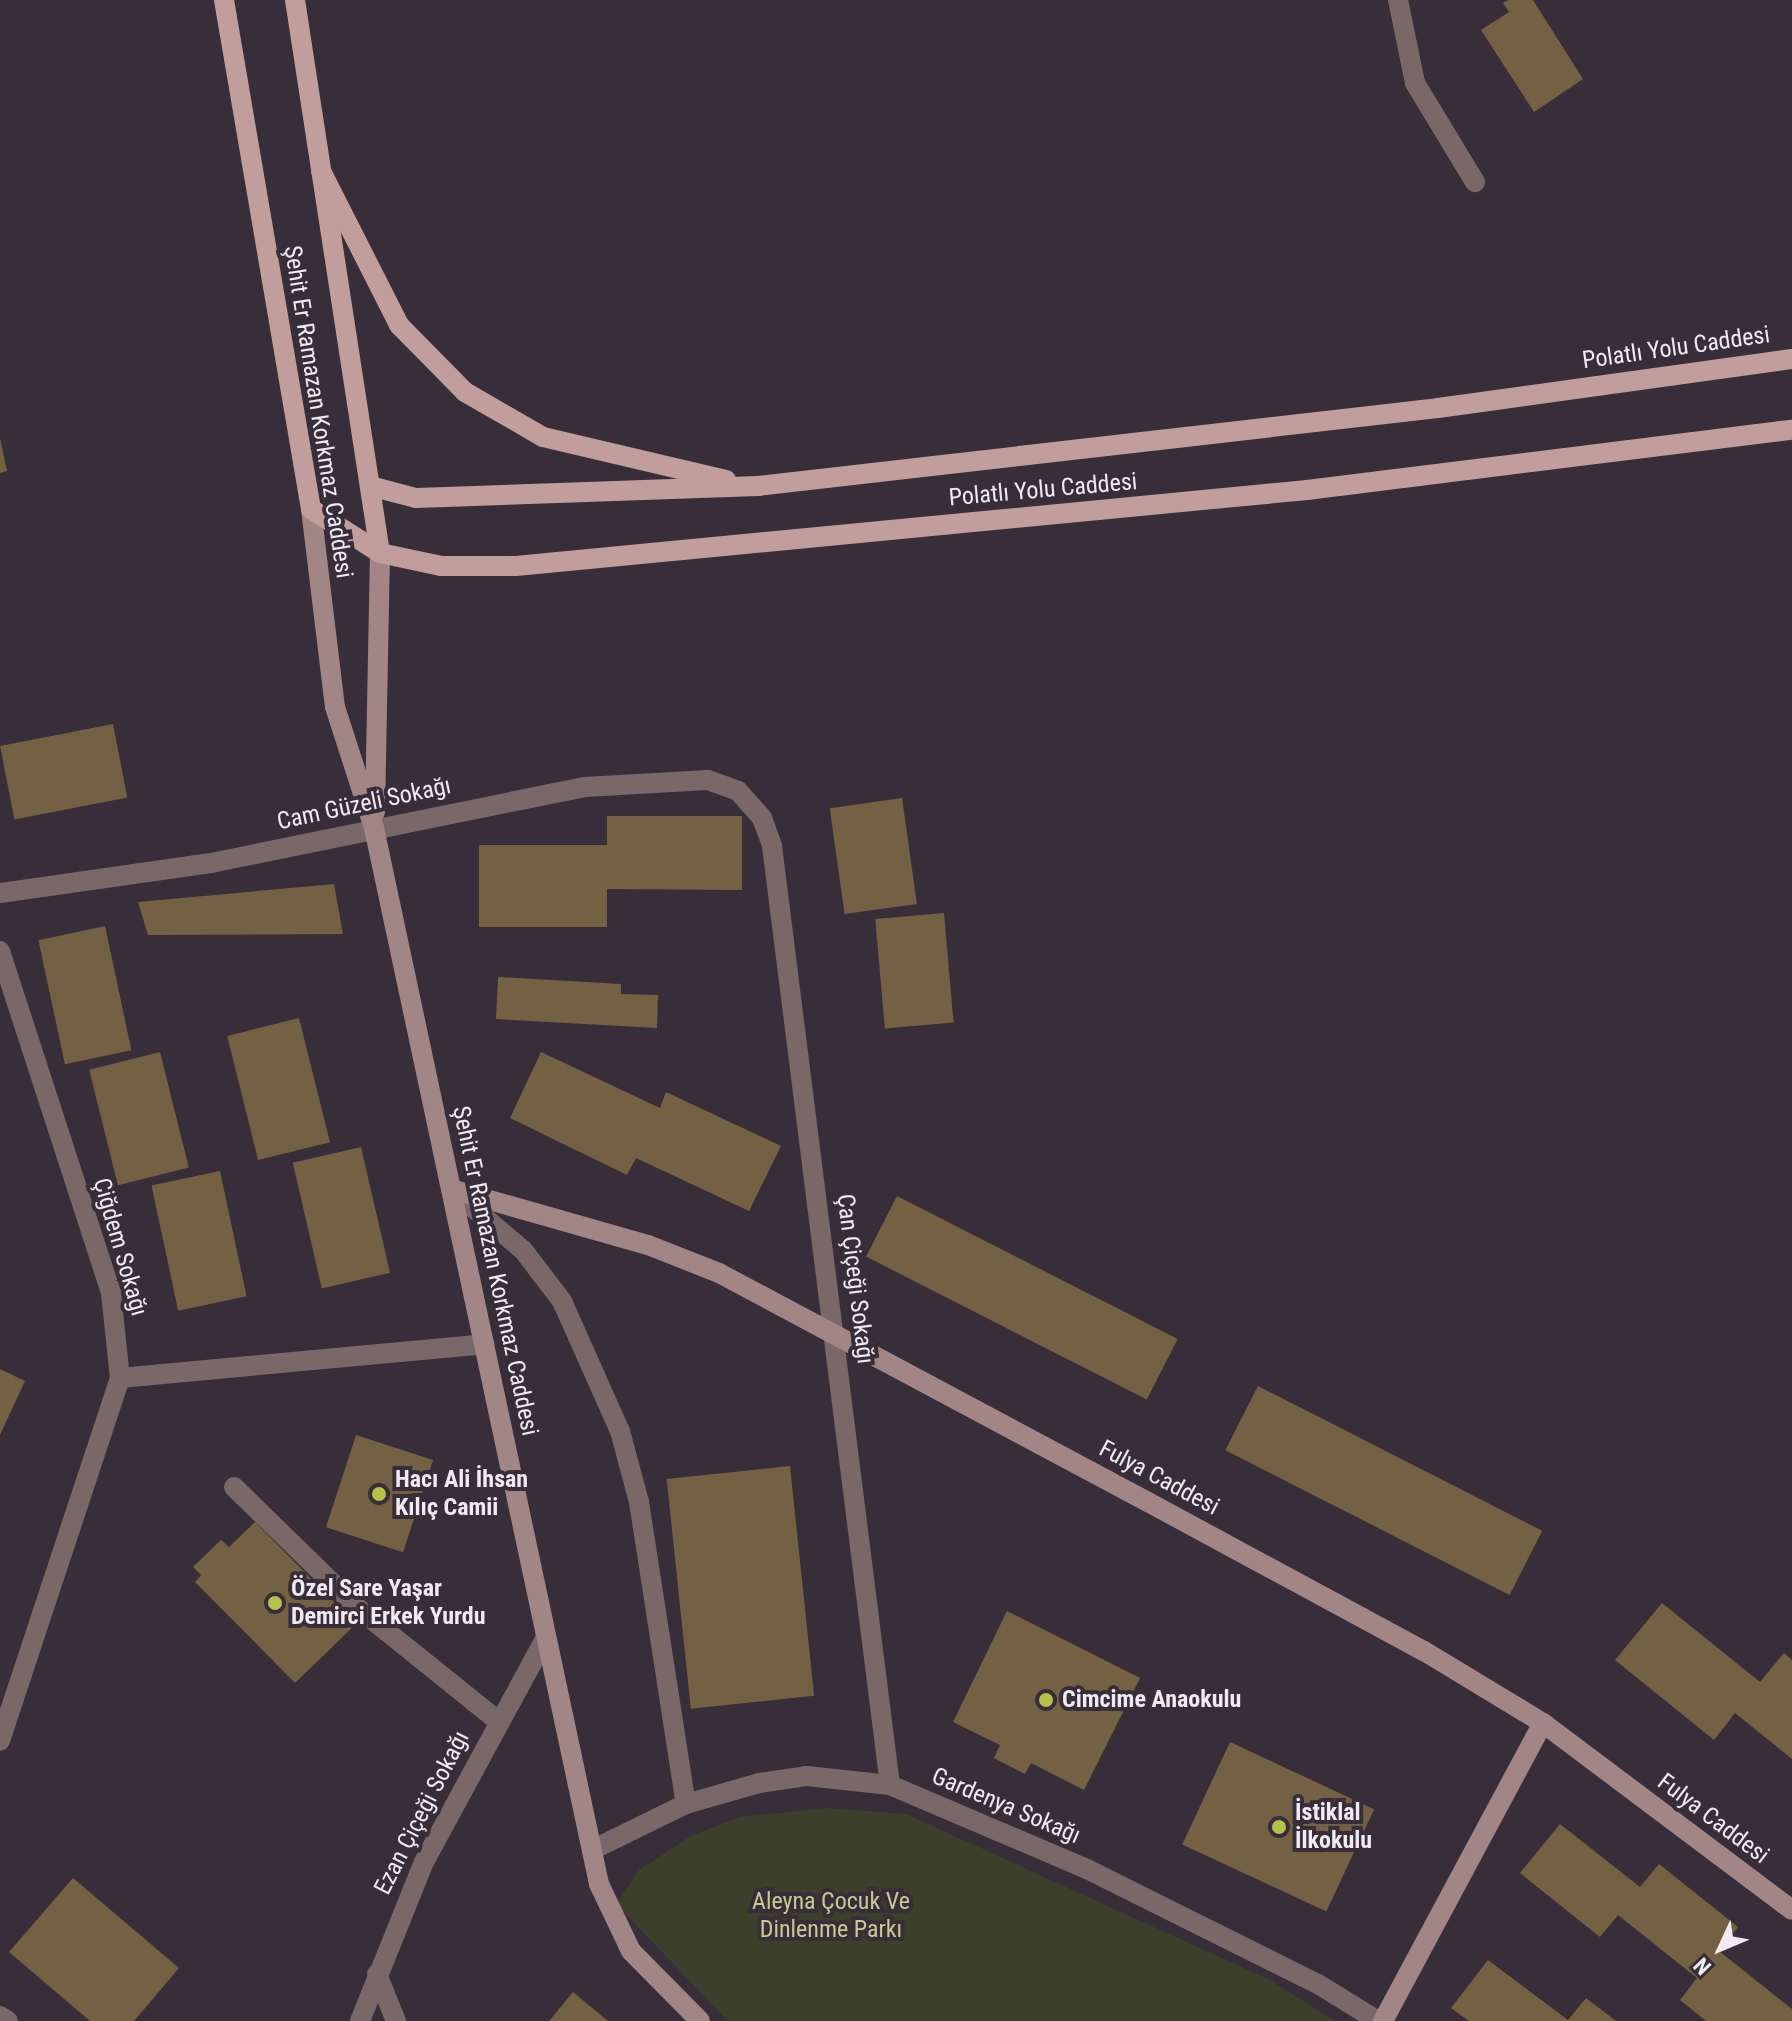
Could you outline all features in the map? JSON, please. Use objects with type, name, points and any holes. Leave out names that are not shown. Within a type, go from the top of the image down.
[{"type":"main road","name":"Şehit Er Ramazan Korkmaz Caddesi","points":[[224,0],[311,509]]},
{"type":"main road","name":"Şehit Er Ramazan Korkmaz Caddesi","points":[[295,0],[380,553]]},
{"type":"main road","name":"Polatlı Yolu Caddesi","points":[[321,171],[399,325],[465,392],[543,437],[758,486]]},
{"type":"main road","name":"Polatlı Yolu Caddesi","points":[[370,486],[416,498],[758,486],[1438,408],[1792,359]]},
{"type":"main road","name":"Polatlı Yolu Caddesi","points":[[311,509],[380,553],[441,566],[516,566],[1380,482],[1792,430]]},
{"type":"street","points":[[1398,0],[1415,83],[1475,182]]},
{"type":"street","name":"Şehit Er Ramazan Korkmaz Caddesi","points":[[311,509],[335,707],[374,828],[592,1850],[613,1922],[631,1951],[700,2021]]},
{"type":"street","name":"Şehit Er Ramazan Korkmaz Caddesi","points":[[374,828],[380,553]]},
{"type":"street","name":"Cam Güzeli Sokağı","points":[[0,893],[211,863],[585,787],[708,780],[738,791]]},
{"type":"street","name":"Çan Çiçeği Sokağı","points":[[738,791],[762,818],[772,846],[836,1334],[890,1785]]},
{"type":"street","name":"Çiğdem Sokağı","points":[[0,951],[111,1293],[120,1378],[0,1741]]},
{"type":"street","points":[[451,1189],[523,1250],[562,1301],[620,1431],[639,1502],[686,1804]]},
{"type":"street","name":"Fulya Caddesi","points":[[451,1189],[648,1245],[836,1334],[1410,1643],[1543,1723],[1792,1910]]},
{"type":"street","points":[[120,1378],[484,1344]]},
{"type":"street","points":[[234,1487],[360,1610],[498,1721]]},
{"type":"street","name":"Ezan Çiçeği Sokağı","points":[[360,2021],[424,1862],[546,1637]]},
{"type":"street","points":[[1380,2021],[1543,1723]]},
{"type":"street","name":"Gardenya Sokağı","points":[[592,1850],[686,1804],[807,1776],[890,1785],[1087,1869],[1318,1984],[1380,2021]]},
{"type":"street","points":[[377,1974],[396,2021]]},
{"type":"street","points":[[0,2016],[8,2021]]},
{"type":"green space","name":"Aleyna Çocuk Ve Dinlenme Parkı","points":[[826,1808],[906,1814],[1270,1980],[1335,2021],[728,2021],[616,1904],[639,1870],[690,1836],[740,1817]]},
{"type":"building","points":[[1508,0],[1533,0],[1583,79],[1534,112],[1481,30],[1509,12],[1503,3]]},
{"type":"building","points":[[0,438],[7,471],[0,473]]},
{"type":"building","points":[[113,724],[127,798],[14,820],[0,746]]},
{"type":"building","points":[[902,798],[917,904],[845,914],[830,808]]},
{"type":"building","points":[[607,816],[742,816],[742,890],[607,889],[607,927],[479,927],[479,845],[607,845]]},
{"type":"building","points":[[334,884],[343,934],[148,935],[138,902]]},
{"type":"building","points":[[944,913],[954,1023],[885,1029],[875,919]]},
{"type":"building","points":[[105,926],[131,1050],[65,1064],[38,940]]},
{"type":"building","points":[[498,977],[621,984],[621,994],[658,995],[657,1028],[496,1019]]},
{"type":"building","points":[[299,1018],[330,1142],[258,1160],[227,1036]]},
{"type":"building","points":[[160,1052],[189,1167],[118,1185],[89,1070]]},
{"type":"building","points":[[541,1052],[660,1108],[666,1092],[781,1146],[749,1211],[636,1158],[627,1175],[510,1118]]},
{"type":"building","points":[[361,1147],[390,1273],[322,1288],[293,1163]]},
{"type":"building","points":[[220,1171],[247,1296],[178,1311],[152,1186]]},
{"type":"building","points":[[897,1196],[1178,1339],[1147,1400],[866,1257]]},
{"type":"building","points":[[0,1369],[25,1381],[0,1435]]},
{"type":"building","points":[[1258,1386],[1542,1531],[1510,1595],[1225,1450]]},
{"type":"building","name":"Hacı Ali İhsan Kılıç Camii","points":[[356,1435],[433,1460],[403,1552],[326,1527]]},
{"type":"building","points":[[790,1466],[814,1696],[691,1709],[667,1479]]},
{"type":"building","name":"Özel Sare Yaşar Demirci Erkek Yurdu","points":[[255,1522],[356,1624],[295,1683],[195,1582],[201,1575],[193,1567],[221,1540],[229,1547]]},
{"type":"building","points":[[1662,1603],[1760,1682],[1784,1653],[1792,1660],[1792,1759],[1735,1713],[1714,1740],[1615,1660]]},
{"type":"building","name":"Cimcime Anaokulu","points":[[1007,1611],[1140,1678],[1084,1790],[1031,1763],[1025,1774],[994,1758],[1000,1745],[953,1722]]},
{"type":"building","name":"İstiklal İlkokulu","points":[[1230,1742],[1374,1809],[1326,1912],[1182,1844]]},
{"type":"building","points":[[1560,1824],[1640,1887],[1659,1864],[1738,1927],[1719,1951],[1792,2009],[1792,2021],[1706,2021],[1680,2000],[1697,1978],[1618,1915],[1600,1937],[1520,1873]]},
{"type":"building","points":[[73,1878],[179,1968],[134,2021],[90,2021],[9,1952]]},
{"type":"building","points":[[1488,1960],[1568,2020],[1586,1998],[1616,2021],[1469,2021],[1451,2008]]},
{"type":"building","points":[[573,1992],[608,2021],[549,2021]]},
{"type":"place","name":"Hacı Ali İhsan Kılıç Camii","points":[[379,1494]]},
{"type":"place","name":"Özel Sare Yaşar Demirci Erkek Yurdu","points":[[275,1603]]},
{"type":"place","name":"Cimcime Anaokulu","points":[[1046,1700]]},
{"type":"place","name":"İstiklal İlkokulu","points":[[1279,1827]]}]
